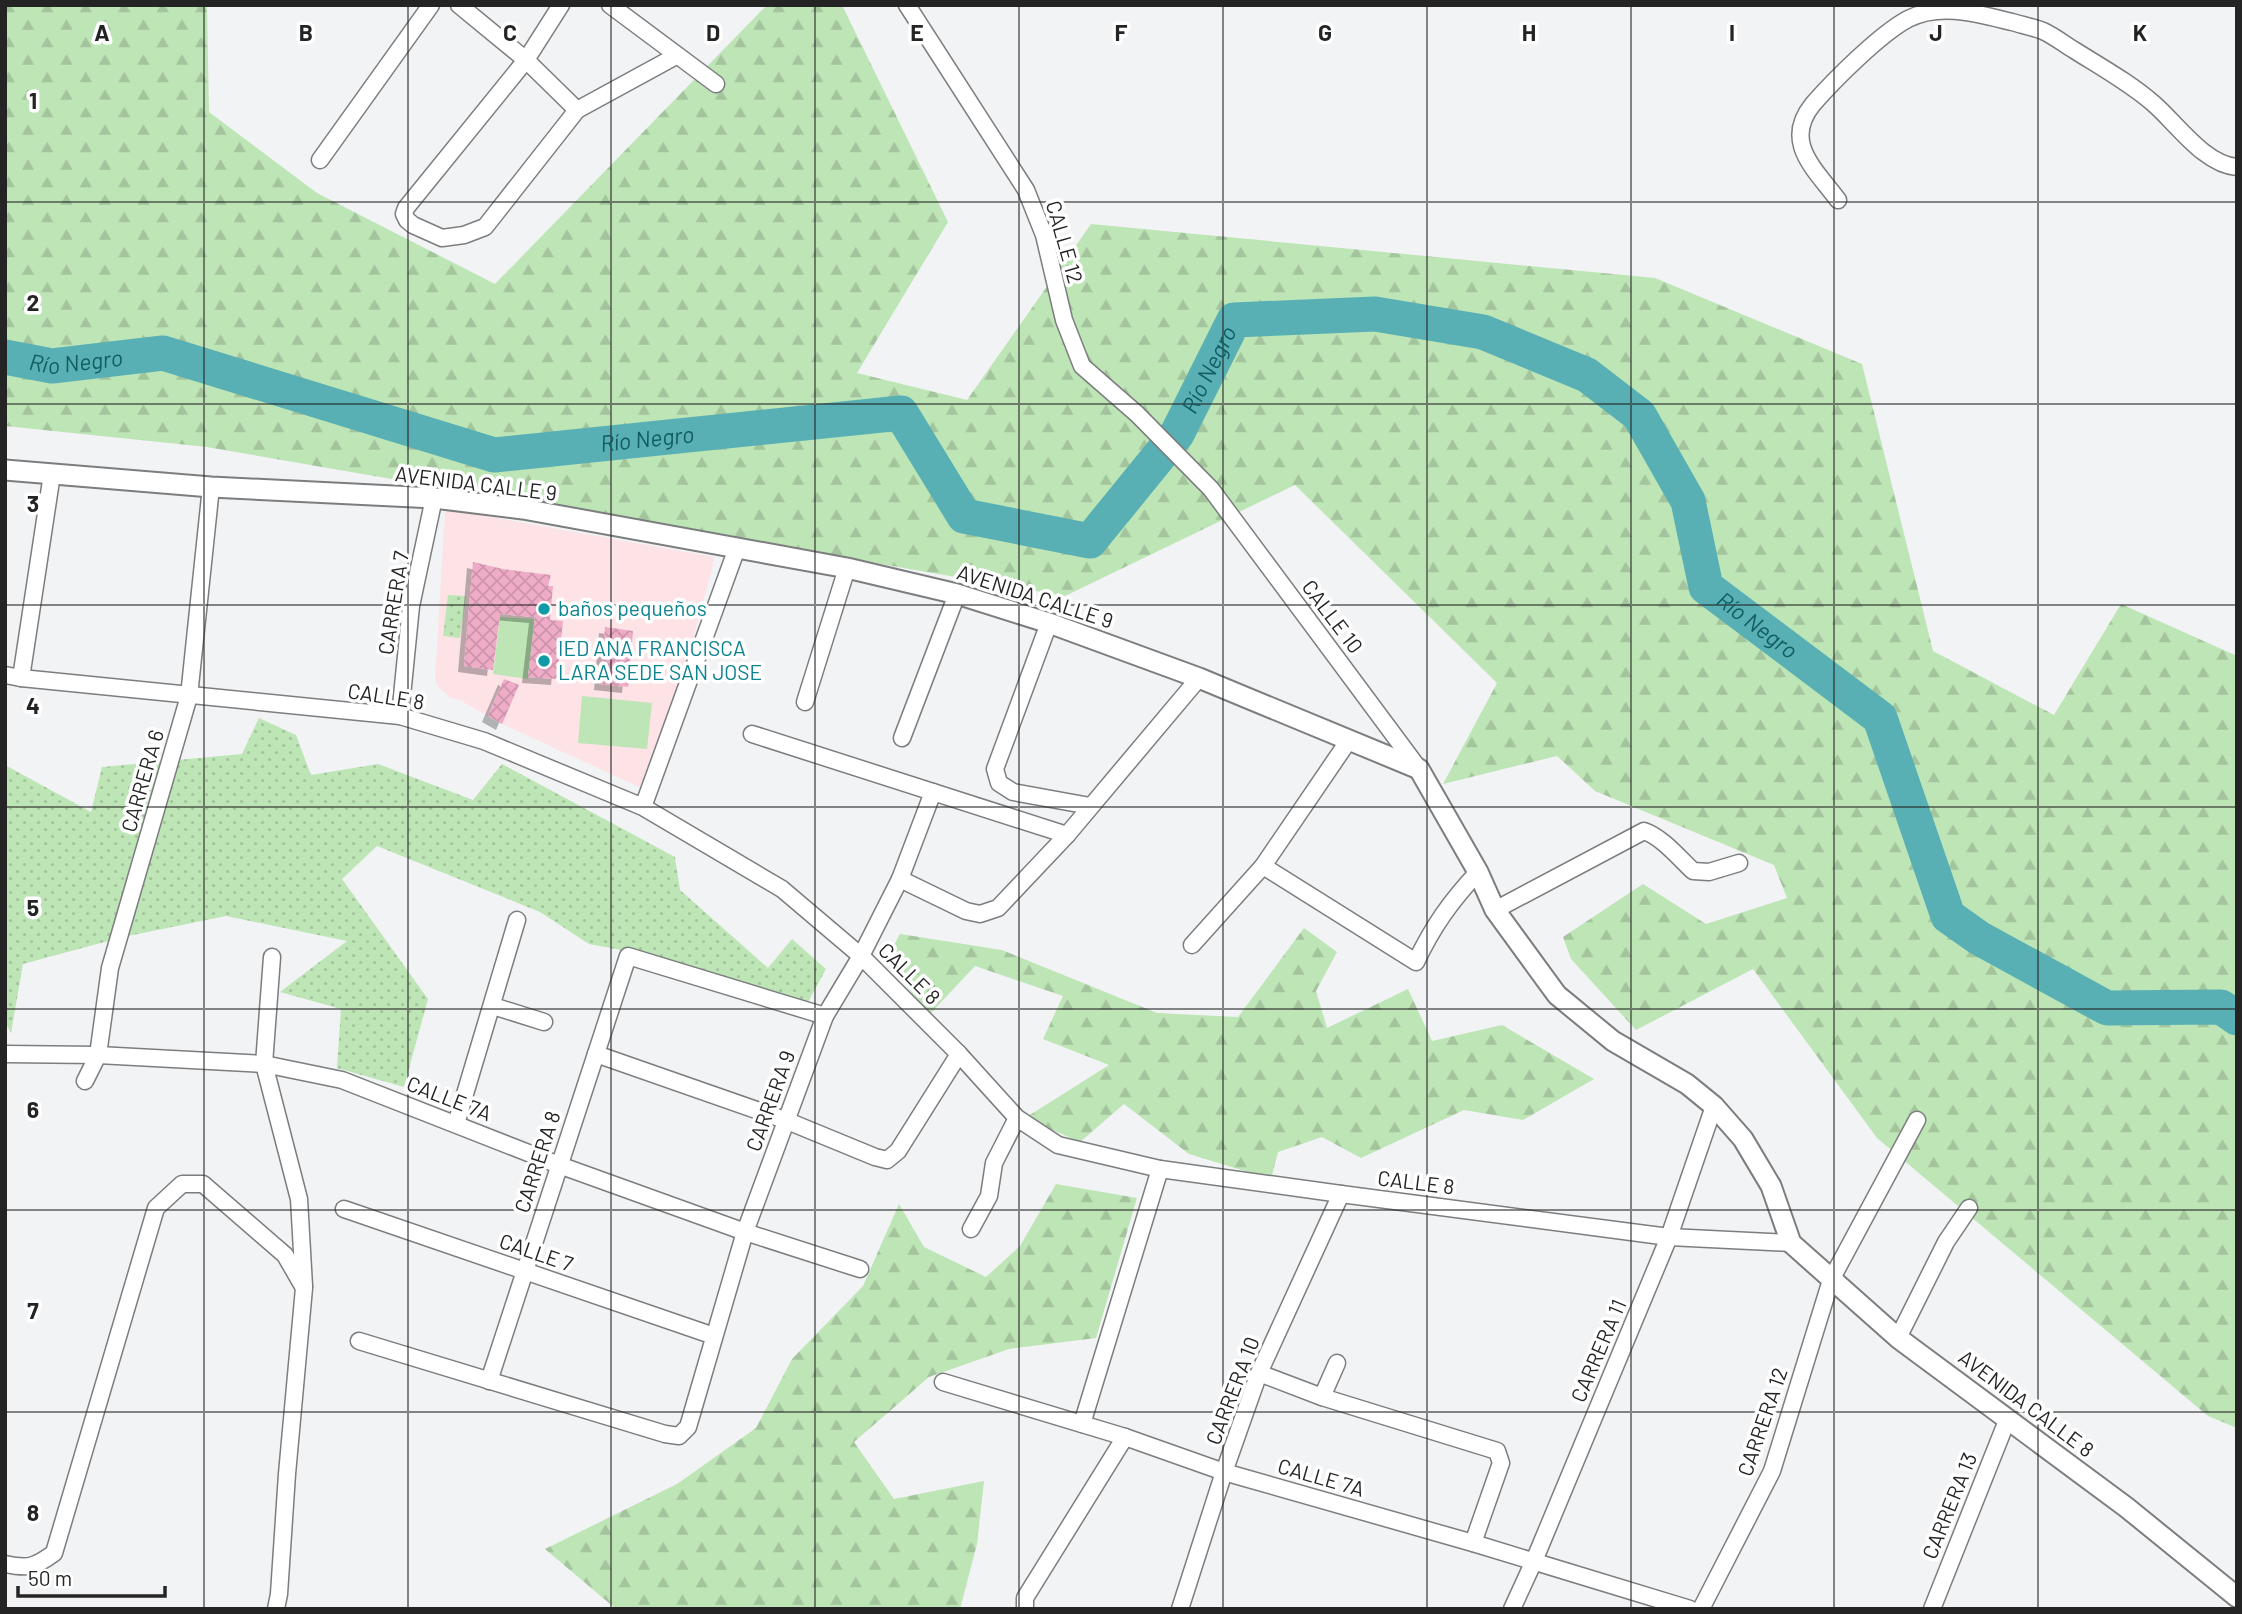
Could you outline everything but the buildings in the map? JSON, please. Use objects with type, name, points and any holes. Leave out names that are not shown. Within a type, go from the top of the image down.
[{"type":"street","points":[[320,160],[431,5]]},
{"type":"street","points":[[459,5],[526,60],[577,110]]},
{"type":"street","points":[[561,5],[526,60],[406,208],[404,214],[407,220],[442,238],[464,235],[485,227],[577,110],[676,56]]},
{"type":"street","points":[[610,5],[716,84]]},
{"type":"street","name":"CALLE 12","points":[[907,5],[1026,190],[1044,235],[1064,320],[1082,366],[1137,414],[1211,489]]},
{"type":"street","points":[[1838,201],[1801,147],[1799,132],[1803,117],[1824,93],[1881,40],[1909,19],[1936,11],[1972,12],[2042,31],[2151,102],[2206,155],[2220,163],[2237,167]]},
{"type":"street","name":"AVENIDA CALLE 9","points":[[5,470],[211,486],[434,498],[523,509],[847,568],[957,594],[1049,623],[1199,678],[1419,769]]},
{"type":"street","points":[[13,677],[52,474]]},
{"type":"street","name":"CARRERA 6","points":[[85,1082],[98,1055],[110,968],[189,696],[211,486]]},
{"type":"street","name":"CALLE 10","points":[[1211,489],[1419,769]]},
{"type":"street","name":"CARRERA 7","points":[[400,716],[411,606],[434,498]]},
{"type":"street","points":[[643,807],[737,548]]},
{"type":"street","points":[[805,702],[847,568]]},
{"type":"street","points":[[902,738],[957,594]]},
{"type":"street","points":[[1049,623],[995,769],[999,783],[1013,792],[1090,806]]},
{"type":"street","name":"CALLE 8","points":[[13,677],[400,716],[484,741],[643,807],[782,889],[861,956],[959,1054],[1017,1118],[1058,1145],[1160,1169],[1341,1194],[1669,1237],[1791,1243]]},
{"type":"street","points":[[900,879],[966,911],[980,914],[998,908],[1067,835],[1199,678]]},
{"type":"street","points":[[752,734],[1067,835]]},
{"type":"street","points":[[1192,945],[1263,866],[1349,740]]},
{"type":"street","points":[[1419,769],[1478,872],[1496,910],[1557,995],[1613,1041],[1687,1084],[1714,1106],[1743,1139],[1771,1186],[1791,1243]]},
{"type":"street","name":"CARRERA 9","points":[[489,1381],[665,1434],[679,1436],[688,1427],[745,1231],[825,1016],[861,956],[900,879],[933,792]]},
{"type":"street","points":[[1496,910],[1644,831],[1693,871],[1709,872],[1739,863]]},
{"type":"street","points":[[1263,866],[1416,962],[1432,929],[1453,899],[1478,872]]},
{"type":"street","points":[[456,1124],[517,920]]},
{"type":"street","name":"CARRERA 8","points":[[489,1381],[628,956],[825,1016]]},
{"type":"street","points":[[272,957],[264,1063],[299,1199],[304,1288],[276,1609]]},
{"type":"street","points":[[493,1006],[544,1022]]},
{"type":"street","name":"CALLE 7A","points":[[5,1054],[98,1055],[264,1063],[342,1080],[559,1165],[860,1269]]},
{"type":"street","points":[[596,1054],[785,1120],[887,1160],[898,1151],[959,1054]]},
{"type":"street","name":"CARRERA 11","points":[[1511,1609],[1534,1561],[1669,1237],[1714,1106]]},
{"type":"street","points":[[971,1229],[989,1196],[994,1163],[1017,1118]]},
{"type":"street","name":"CARRERA 12","points":[[1701,1609],[1772,1471],[1831,1280],[1917,1120]]},
{"type":"street","points":[[1082,1424],[1160,1169]]},
{"type":"street","points":[[5,1564],[19,1567],[37,1566],[54,1553],[156,1208],[182,1184],[203,1184],[285,1255],[304,1288]]},
{"type":"street","name":"CARRERA 10","points":[[1180,1609],[1259,1373],[1341,1194]]},
{"type":"street","points":[[1898,1338],[1946,1242],[1969,1208]]},
{"type":"street","name":"CALLE 7","points":[[344,1209],[714,1336]]},
{"type":"street","name":"AVENIDA CALLE 8","points":[[1791,1243],[1898,1338],[2126,1507],[2237,1597]]},
{"type":"street","points":[[359,1341],[489,1381]]},
{"type":"street","points":[[1322,1397],[1337,1363]]},
{"type":"street","points":[[1259,1373],[1322,1397],[1497,1451],[1501,1463],[1473,1543]]},
{"type":"street","name":"CALLE 7A","points":[[943,1382],[1125,1437],[1224,1472],[1473,1543],[1690,1609]]},
{"type":"street","name":"CARRERA 13","points":[[1932,1609],[2008,1419]]},
{"type":"street","points":[[1025,1609],[1025,1598],[1125,1437]]},
{"type":"shaded area","points":[[452,510],[714,557],[688,657],[641,788],[494,720],[460,700],[451,698],[439,688],[435,680],[445,512]]},
{"type":"green space","points":[[5,5],[207,5],[209,112],[317,193],[495,284],[767,5],[842,5],[948,222],[857,373],[967,400],[1091,224],[1655,278],[1862,364],[1933,651],[2054,715],[2121,604],[2237,656],[2237,1428],[2208,1416],[1877,1138],[1753,969],[1636,1030],[1571,959],[1563,937],[1643,884],[1706,924],[1787,898],[1774,865],[1595,791],[1557,756],[1443,784],[1497,683],[1295,485],[1065,596],[207,447],[5,426]]},
{"type":"green space","points":[[448,595],[466,596],[460,638],[443,636]]},
{"type":"green space","points":[[500,617],[535,619],[528,679],[493,674]]},
{"type":"green space","points":[[582,696],[652,703],[647,749],[578,743]]},
{"type":"green space","points":[[259,718],[296,735],[311,775],[378,764],[473,800],[502,764],[675,857],[680,890],[768,968],[792,939],[826,969],[806,1006],[659,957],[589,944],[540,912],[377,846],[342,879],[428,999],[404,1087],[337,1068],[341,1009],[280,992],[347,941],[226,916],[123,937],[23,964],[11,1033],[5,1022],[5,765],[91,812],[102,767],[242,754]]},
{"type":"green space","points":[[1304,928],[1337,952],[1316,991],[1327,1028],[1408,989],[1432,1041],[1502,1025],[1594,1079],[1523,1120],[1464,1110],[1361,1158],[1322,1137],[1278,1152],[1271,1179],[1189,1154],[1124,1104],[1080,1142],[1025,1118],[1109,1065],[1043,1039],[1063,996],[975,966],[929,1015],[886,960],[900,934],[1002,950],[1157,1013],[1238,1017]]},
{"type":"green space","points":[[1056,1184],[1137,1198],[1096,1338],[1009,1349],[929,1377],[854,1442],[894,1499],[984,1481],[977,1544],[960,1609],[616,1609],[545,1549],[677,1484],[756,1428],[792,1359],[863,1286],[899,1204],[924,1247],[986,1277],[1020,1246]]},
{"type":"waterway","name":"Río Negro","points":[[5,357],[52,366],[163,353],[494,455],[901,413],[964,516],[1090,541],[1177,434],[1234,320],[1375,314],[1483,332],[1587,375],[1639,415],[1688,501],[1706,587],[1880,718],[1948,916],[1979,938],[2107,1008],[2221,1007],[2237,1018]]},
{"type":"place","name":"baños pequeños","points":[[544,609]]},
{"type":"place","name":"IED ANA FRANCISCA LARA SEDE SAN JOSE","points":[[544,661]]}]
